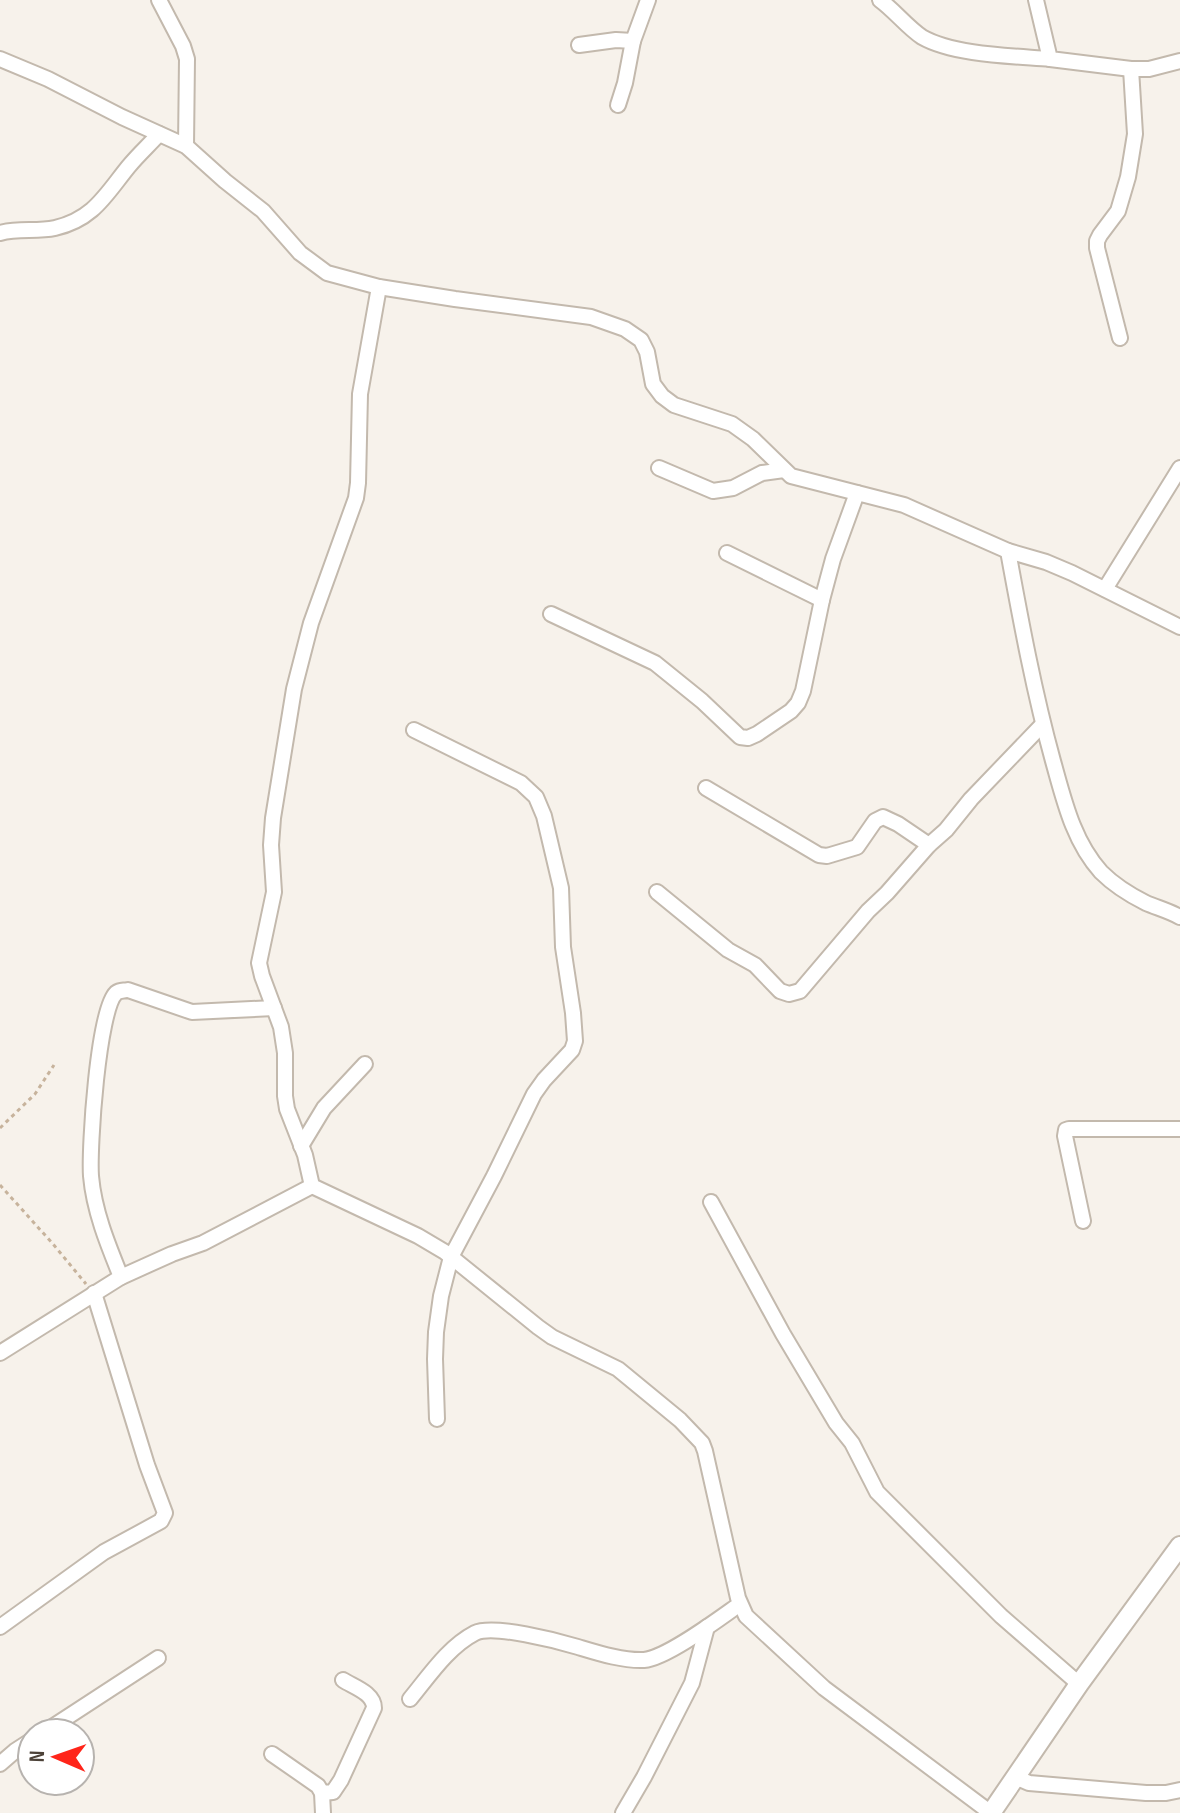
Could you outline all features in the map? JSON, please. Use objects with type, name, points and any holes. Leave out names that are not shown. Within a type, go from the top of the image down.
[{"type":"street","points":[[159,0],[186,52],[186,146]]},
{"type":"street","points":[[618,105],[633,41],[648,0]]},
{"type":"street","points":[[880,0],[919,35],[952,48],[1131,69],[1149,69],[1180,61]]},
{"type":"street","points":[[1036,0],[1050,59]]},
{"type":"street","points":[[579,45],[633,41]]},
{"type":"street","points":[[0,59],[186,146],[263,211],[278,230],[327,273],[379,287],[591,317],[625,329],[641,340],[647,352],[653,384],[662,396],[674,405],[732,424],[753,439],[784,470],[799,479],[904,505],[1008,551],[1046,562],[1180,627]]},
{"type":"street","points":[[1120,338],[1097,241],[1118,211],[1128,177],[1135,134],[1131,69]]},
{"type":"street","points":[[0,233],[54,228],[89,214],[159,134]]},
{"type":"street","points":[[379,287],[360,394],[356,498],[305,641],[294,689],[273,818],[274,892],[259,963],[281,1027],[287,1109],[312,1186],[418,1236],[451,1257],[545,1332],[618,1369],[680,1420],[702,1443],[740,1604],[746,1616],[824,1688],[991,1813],[1079,1684],[1180,1546]]},
{"type":"street","points":[[659,468],[713,491],[733,488],[762,473],[784,470]]},
{"type":"street","points":[[1105,589],[1180,468]]},
{"type":"street","points":[[551,614],[655,663],[702,701],[733,732],[748,738],[791,711],[798,703],[833,559],[857,493]]},
{"type":"street","points":[[1008,551],[1043,724],[1068,814],[1083,849],[1115,884],[1180,917]]},
{"type":"street","points":[[727,553],[822,600]]},
{"type":"street","points":[[657,892],[728,950],[755,965],[780,991],[792,994],[800,991],[929,845],[1043,724]]},
{"type":"street","points":[[414,730],[521,783],[536,797],[544,816],[561,888],[563,947],[573,1013],[574,1047],[534,1094],[451,1257],[436,1332],[437,1419]]},
{"type":"street","points":[[706,788],[819,855],[827,856],[857,847],[875,821],[883,817],[929,845]]},
{"type":"street","points":[[121,1277],[109,1248],[91,1176],[97,1062],[105,1021],[115,994],[128,990],[192,1012],[274,1008]]},
{"type":"street","points":[[301,1146],[324,1108],[365,1064]]},
{"type":"street","points":[[1083,1221],[1066,1130],[1180,1129]]},
{"type":"street","points":[[0,1353],[121,1277],[203,1243],[312,1186]]},
{"type":"street","points":[[711,1202],[783,1334],[836,1423],[852,1443],[877,1492],[1001,1616],[1079,1684]]},
{"type":"street","points":[[0,1627],[104,1552],[165,1516],[94,1293]]},
{"type":"street","points":[[410,1699],[458,1645],[481,1631],[556,1640],[599,1653],[644,1660],[658,1656],[740,1604]]},
{"type":"street","points":[[623,1813],[692,1683],[707,1627]]},
{"type":"street","points":[[68,1717],[158,1658]]},
{"type":"street","points":[[322,1793],[333,1792],[341,1780],[374,1708],[371,1697],[343,1680]]},
{"type":"street","points":[[272,1754],[318,1786],[322,1793],[323,1813]]},
{"type":"street","points":[[1015,1777],[1029,1783],[1146,1793],[1180,1790]]},
{"type":"path","points":[[0,1128],[35,1094],[54,1065]]},
{"type":"path","points":[[0,1185],[94,1293]]}]
